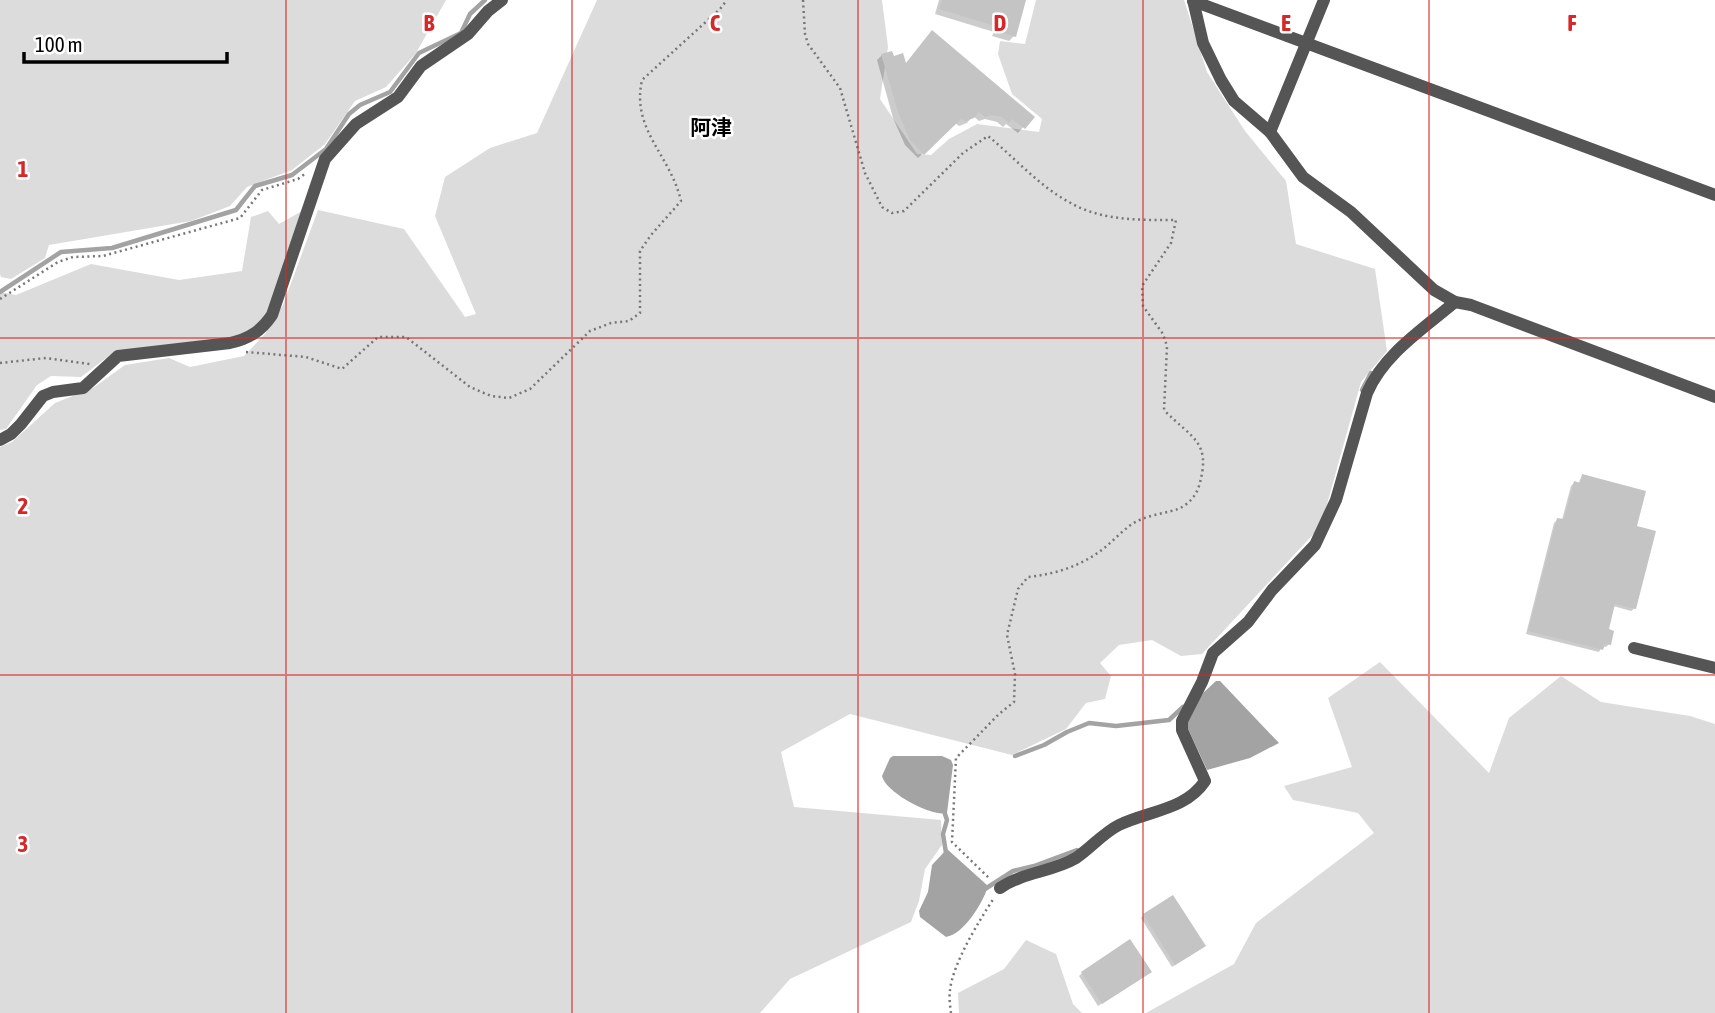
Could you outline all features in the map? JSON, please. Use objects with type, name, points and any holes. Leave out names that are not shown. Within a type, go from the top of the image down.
[{"type":"street","points":[[0,440],[21,424],[43,396],[83,388],[118,356],[230,343],[255,334],[272,315],[326,159],[356,124],[398,97],[421,66],[468,34],[488,11],[502,0]]},
{"type":"street","points":[[1193,0],[1715,195]]},
{"type":"street","points":[[1193,0],[1203,43],[1234,101],[1270,132],[1303,177],[1351,212],[1422,280],[1455,302],[1493,313],[1715,397]]},
{"type":"street","points":[[1270,132],[1324,0]]},
{"type":"street","points":[[996,884],[1050,869],[1076,858],[1106,832],[1121,824],[1163,811],[1197,793],[1205,781],[1182,730],[1182,721],[1213,653],[1248,622],[1272,590],[1315,545],[1336,500],[1374,377],[1400,348],[1455,302]]},
{"type":"street","points":[[1634,648],[1715,668]]},
{"type":"path","points":[[243,352],[306,357],[342,369],[378,337],[406,337],[470,387],[491,396],[509,398],[530,389],[590,331],[611,323],[629,321],[640,313],[640,251],[681,201],[676,182],[642,119],[639,97],[642,80],[727,0]]},
{"type":"path","points":[[803,0],[808,44],[840,88],[865,173],[882,207],[892,213],[904,211],[963,153],[988,136],[1046,186],[1069,202],[1091,212],[1130,220],[1176,220],[1171,243],[1142,286],[1143,306],[1163,334],[1167,346],[1164,410],[1195,439],[1204,453],[1204,468],[1196,496],[1180,509],[1164,511],[1133,523],[1100,551],[1074,568],[1028,577],[1018,589],[1007,635],[1015,674],[1014,702],[956,758],[952,842],[996,884],[956,969],[950,989],[951,1013]]},
{"type":"path","points":[[0,299],[58,262],[73,257],[103,256],[240,218],[262,190],[298,179],[326,159]]},
{"type":"path","points":[[0,363],[46,358],[94,365],[103,369]]},
{"type":"shaded area","points":[[0,0],[446,0],[416,53],[386,87],[355,101],[325,144],[292,170],[247,187],[230,206],[191,221],[49,245],[45,258],[11,279],[1,277],[0,274]]},
{"type":"shaded area","points":[[597,0],[882,0],[888,47],[880,99],[917,154],[931,155],[949,139],[977,124],[1039,132],[1042,119],[1012,94],[998,54],[1000,41],[1025,44],[1036,0],[1184,0],[1207,72],[1245,131],[1286,181],[1296,244],[1375,269],[1387,351],[1361,382],[1321,526],[1202,654],[1181,656],[1152,640],[1119,645],[1100,663],[1111,676],[1105,699],[1086,703],[1066,729],[1012,755],[850,714],[781,752],[794,807],[941,820],[942,845],[925,869],[919,901],[911,922],[790,979],[760,1013],[0,1013],[0,447],[12,442],[55,403],[93,388],[125,365],[169,358],[190,367],[244,356],[265,334],[283,305],[318,210],[404,229],[465,317],[476,314],[435,216],[445,177],[490,148],[537,133]]},
{"type":"shaded area","points":[[268,211],[279,224],[302,211],[267,313],[253,328],[238,336],[114,352],[81,377],[51,376],[37,385],[6,429],[0,430],[0,292],[16,295],[91,264],[179,280],[242,271],[251,217]]},
{"type":"shaded area","points":[[1380,662],[1489,773],[1509,718],[1561,676],[1601,702],[1690,716],[1715,724],[1715,1013],[1146,1013],[1234,964],[1256,923],[1374,833],[1358,813],[1293,800],[1284,786],[1352,767],[1328,698]]},
{"type":"shaded area","points":[[1216,681],[1220,681],[1279,743],[1250,758],[1207,770],[1185,722],[1203,693]]},
{"type":"shaded area","points":[[893,756],[942,756],[951,760],[953,765],[947,813],[920,807],[891,789],[882,776]]},
{"type":"shaded area","points":[[947,849],[988,886],[972,917],[953,935],[946,937],[920,917],[919,911],[928,892],[932,865]]},
{"type":"shaded area","points":[[1026,940],[1056,954],[1073,1004],[1082,1013],[959,1013],[958,993],[1004,969]]},
{"type":"building","points":[[942,0],[1026,0],[1016,37],[996,31],[998,27],[939,9]]},
{"type":"building","points":[[932,30],[1035,117],[1025,129],[1012,119],[1009,123],[1002,117],[985,117],[979,112],[974,118],[965,121],[961,119],[924,155],[910,140],[898,112],[881,54],[892,51],[894,56],[903,53],[906,63]]},
{"type":"building","points":[[1582,474],[1646,491],[1637,526],[1656,531],[1636,609],[1615,604],[1609,629],[1614,631],[1611,645],[1605,644],[1603,650],[1528,631],[1557,518],[1564,519],[1574,481],[1580,483]]},
{"type":"building","points":[[1173,895],[1206,946],[1175,965],[1143,914]]},
{"type":"building","points":[[1130,939],[1152,972],[1102,1004],[1081,972]]},
{"type":"waterway","points":[[0,292],[61,252],[112,248],[236,210],[255,186],[292,175],[326,149],[349,114],[360,105],[390,92],[419,53],[461,33],[470,14],[485,0]]},
{"type":"waterway","points":[[1362,390],[1371,373]]},
{"type":"waterway","points":[[1015,756],[1089,723],[1116,726],[1169,720],[1183,707]]},
{"type":"waterway","points":[[944,811],[947,820],[943,834],[946,853]]},
{"type":"waterway","points":[[985,889],[1013,871],[1077,850]]},
{"type":"district","name":"阿津","points":[[711,128]]}]
